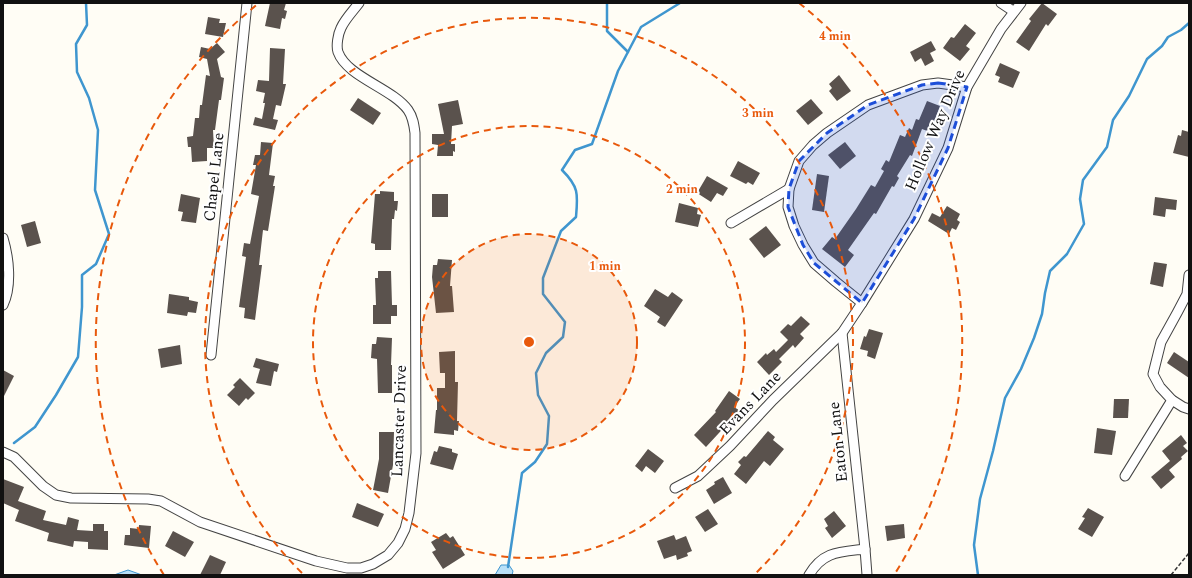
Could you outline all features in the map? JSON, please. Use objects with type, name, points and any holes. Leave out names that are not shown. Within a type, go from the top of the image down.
[{"type":"street","name":"Chapel Lane","points":[[211,355],[247,3]]},
{"type":"street","name":"Lancaster Drive","points":[[3,452],[14,457],[43,486],[56,495],[71,498],[148,499],[161,501],[200,522],[316,561],[347,568],[361,568],[374,564],[388,554],[398,543],[405,529],[409,513],[416,453],[415,133],[409,110],[390,94],[353,70],[337,51],[341,27],[359,3]]},
{"type":"street","points":[[1001,3],[1013,12]]},
{"type":"street","name":"Hollow Way Drive","points":[[842,333],[914,219],[948,148],[967,87],[988,49],[1013,12],[1021,3]]},
{"type":"street","points":[[862,303],[814,263],[794,226],[788,207],[789,190],[799,160],[813,145],[868,105],[922,85],[938,83],[967,87]]},
{"type":"street","points":[[731,223],[789,190]]},
{"type":"street","points":[[3,238],[7,254],[9,280],[3,305]]},
{"type":"street","points":[[1189,275],[1187,294],[1161,342],[1153,374],[1160,387],[1172,400],[1183,407],[1189,408]]},
{"type":"street","name":"Evans Lane","points":[[675,488],[698,476],[709,466],[842,333]]},
{"type":"street","name":"Eaton Lane","points":[[842,333],[867,575]]},
{"type":"street","points":[[1125,476],[1172,400]]},
{"type":"street","points":[[809,575],[814,567],[824,558],[835,553],[865,549]]},
{"type":"path","points":[[1171,575],[1189,553]]},
{"type":"highlighted area","points":[[938,83],[967,87],[948,148],[914,219],[862,303],[814,263],[803,245],[788,207],[789,189],[799,161],[827,133],[868,105],[922,85]]},
{"type":"water","points":[[501,565],[509,565],[513,571],[512,575],[495,575]]},
{"type":"water","points":[[128,570],[142,575],[114,575]]},
{"type":"building","points":[[270,3],[286,3],[284,10],[287,11],[285,19],[282,18],[280,29],[265,26]]},
{"type":"building","points":[[1042,3],[1057,14],[1048,26],[1046,24],[1029,51],[1016,42],[1031,21],[1029,19]]},
{"type":"building","points":[[208,17],[220,19],[219,23],[226,23],[223,37],[205,34]]},
{"type":"building","points":[[965,24],[976,33],[966,46],[970,49],[960,61],[943,48],[951,37],[954,38]]},
{"type":"building","points":[[931,41],[936,50],[930,53],[934,61],[925,66],[921,58],[915,62],[910,52]]},
{"type":"building","points":[[217,43],[225,52],[217,59],[221,77],[224,78],[215,130],[213,130],[214,148],[207,148],[207,161],[192,162],[191,147],[188,147],[187,137],[193,136],[195,118],[199,118],[200,105],[202,105],[206,75],[210,76],[207,59],[199,57],[201,47],[210,49]]},
{"type":"building","points":[[270,48],[285,49],[283,84],[286,84],[281,106],[276,105],[273,119],[278,120],[275,130],[253,125],[255,117],[262,119],[265,93],[256,91],[258,80],[269,81]]},
{"type":"building","points":[[1000,63],[1020,72],[1013,88],[998,82],[1000,77],[995,75]]},
{"type":"building","points":[[839,75],[851,91],[837,101],[829,91],[832,88],[829,84]]},
{"type":"building","points":[[358,98],[381,113],[373,125],[350,110]]},
{"type":"building","points":[[811,99],[823,113],[808,125],[796,111]]},
{"type":"building","points":[[458,100],[463,124],[452,126],[451,144],[455,144],[455,152],[453,151],[453,156],[437,156],[438,145],[432,144],[432,134],[444,134],[438,104]]},
{"type":"building","points":[[927,101],[940,106],[930,132],[922,129],[912,156],[910,155],[897,176],[899,178],[894,187],[892,186],[876,214],[874,213],[848,250],[854,255],[845,267],[822,249],[832,237],[835,239],[871,185],[875,187],[884,171],[881,169],[886,160],[889,162],[900,135],[905,137],[909,128],[912,130],[916,119],[919,120]]},
{"type":"building","points":[[1182,130],[1189,132],[1189,157],[1173,153],[1178,135],[1181,136]]},
{"type":"building","points":[[261,142],[273,143],[269,175],[275,176],[273,186],[275,186],[268,231],[263,230],[259,265],[262,265],[255,320],[244,318],[245,308],[239,307],[246,257],[242,256],[244,243],[250,244],[259,196],[251,194],[256,165],[253,165],[255,155],[260,155]]},
{"type":"building","points":[[845,142],[856,156],[840,169],[828,155]]},
{"type":"building","points":[[738,161],[760,173],[753,185],[748,182],[746,184],[730,176]]},
{"type":"building","points":[[817,174],[829,176],[824,212],[812,210]]},
{"type":"building","points":[[707,176],[728,188],[723,196],[717,193],[711,202],[697,193]]},
{"type":"building","points":[[380,191],[394,192],[394,201],[398,201],[397,211],[395,210],[394,219],[392,219],[391,250],[375,250],[375,244],[371,243],[375,194],[380,194]]},
{"type":"building","points":[[181,194],[200,198],[196,223],[181,221],[183,212],[178,211]]},
{"type":"building","points":[[432,194],[448,194],[448,217],[432,217]]},
{"type":"building","points":[[1155,197],[1177,200],[1176,210],[1166,209],[1165,217],[1153,215]]},
{"type":"building","points":[[679,203],[698,208],[697,214],[701,215],[698,227],[675,222]]},
{"type":"building","points":[[947,206],[960,214],[957,220],[960,222],[956,230],[952,228],[949,234],[928,221],[932,213],[940,217]]},
{"type":"building","points":[[35,221],[41,243],[27,247],[21,225]]},
{"type":"building","points":[[766,226],[781,245],[764,258],[749,239]]},
{"type":"building","points":[[438,259],[452,260],[450,286],[452,286],[454,312],[436,313],[432,277],[433,265],[437,265]]},
{"type":"building","points":[[1154,262],[1167,264],[1163,287],[1150,284]]},
{"type":"building","points":[[378,271],[391,271],[392,305],[397,305],[397,316],[391,316],[391,324],[373,324],[373,305],[376,305],[375,278],[378,278]]},
{"type":"building","points":[[655,289],[668,297],[672,292],[683,300],[665,327],[657,322],[660,317],[644,306]]},
{"type":"building","points":[[169,294],[189,297],[189,300],[198,302],[196,313],[188,312],[187,316],[167,313]]},
{"type":"building","points":[[801,316],[810,324],[800,334],[804,338],[795,348],[793,345],[779,359],[782,362],[769,375],[757,362],[766,353],[767,355],[774,349],[776,352],[788,340],[780,332],[788,324],[791,326]]},
{"type":"building","points":[[869,329],[883,333],[875,359],[867,356],[868,351],[860,349],[864,336],[866,337]]},
{"type":"building","points":[[377,337],[392,338],[392,393],[378,393],[377,359],[371,358],[372,344],[376,344]]},
{"type":"building","points":[[180,345],[182,364],[161,368],[158,349]]},
{"type":"building","points":[[455,351],[455,382],[458,382],[458,431],[454,430],[454,435],[434,433],[437,410],[437,388],[445,388],[445,373],[440,373],[439,352]]},
{"type":"building","points":[[1174,352],[1189,362],[1189,378],[1167,363]]},
{"type":"building","points":[[256,358],[279,364],[277,372],[274,371],[271,386],[256,383],[260,369],[253,367]]},
{"type":"building","points":[[3,370],[14,376],[3,398]]},
{"type":"building","points":[[240,378],[255,393],[248,400],[246,398],[239,406],[227,395],[235,387],[233,385]]},
{"type":"building","points":[[729,391],[740,399],[734,407],[742,412],[733,424],[730,421],[706,447],[694,435],[716,412],[715,411]]},
{"type":"building","points":[[1114,399],[1129,399],[1128,418],[1113,418]]},
{"type":"building","points":[[1097,428],[1116,431],[1112,455],[1094,453]]},
{"type":"building","points":[[768,431],[775,437],[773,440],[784,449],[770,466],[764,461],[746,484],[734,474],[741,465],[738,462],[744,456],[746,457]]},
{"type":"building","points":[[379,432],[394,432],[393,465],[388,493],[373,490],[379,459]]},
{"type":"building","points":[[1181,435],[1187,443],[1183,446],[1188,451],[1181,457],[1182,459],[1169,470],[1175,477],[1161,489],[1151,477],[1170,461],[1162,451]]},
{"type":"building","points":[[439,446],[452,449],[452,452],[458,454],[453,470],[430,464],[434,451],[437,452]]},
{"type":"building","points":[[648,449],[664,461],[655,473],[646,466],[642,472],[635,466]]},
{"type":"building","points":[[723,477],[732,493],[714,504],[706,490],[715,484],[714,482]]},
{"type":"building","points":[[3,479],[24,487],[18,501],[46,511],[43,520],[66,525],[68,517],[79,520],[77,530],[93,531],[93,524],[104,524],[104,531],[108,531],[108,550],[88,549],[88,542],[74,541],[73,547],[47,541],[49,533],[15,521],[19,510],[3,503]]},
{"type":"building","points":[[357,503],[384,514],[378,527],[352,517]]},
{"type":"building","points":[[1088,508],[1104,517],[1092,537],[1078,529],[1085,518],[1082,517]]},
{"type":"building","points":[[708,509],[718,524],[705,532],[695,517]]},
{"type":"building","points":[[834,511],[846,526],[832,538],[825,528],[828,526],[824,519]]},
{"type":"building","points":[[904,524],[905,538],[887,541],[885,526]]},
{"type":"building","points":[[139,525],[151,526],[149,548],[124,545],[125,535],[130,535],[130,528],[139,529]]},
{"type":"building","points":[[173,531],[194,542],[185,557],[165,546]]},
{"type":"building","points":[[446,533],[450,538],[453,536],[465,555],[443,569],[432,552],[436,550],[431,542]]},
{"type":"building","points":[[674,535],[676,540],[686,536],[692,551],[687,553],[688,556],[677,560],[676,555],[664,559],[657,541]]},
{"type":"building","points":[[210,555],[226,562],[220,575],[200,575]]},
{"type":"waterway","points":[[14,443],[35,427],[78,357],[82,307],[82,275],[96,264],[109,234],[95,190],[98,130],[89,98],[77,72],[76,44],[87,25],[86,3]]},
{"type":"waterway","points":[[607,3],[607,31],[628,52]]},
{"type":"waterway","points":[[508,567],[522,473],[535,462],[547,444],[549,416],[538,395],[536,373],[546,353],[563,337],[565,322],[543,294],[543,278],[561,231],[576,217],[576,191],[572,181],[562,170],[575,150],[592,144],[618,71],[641,27],[680,3]]},
{"type":"waterway","points":[[978,575],[974,545],[980,499],[1005,398],[1021,369],[1034,338],[1042,314],[1050,271],[1067,254],[1084,224],[1080,199],[1083,180],[1107,147],[1113,120],[1129,96],[1147,59],[1162,46],[1168,37],[1181,30],[1189,23]]}]
